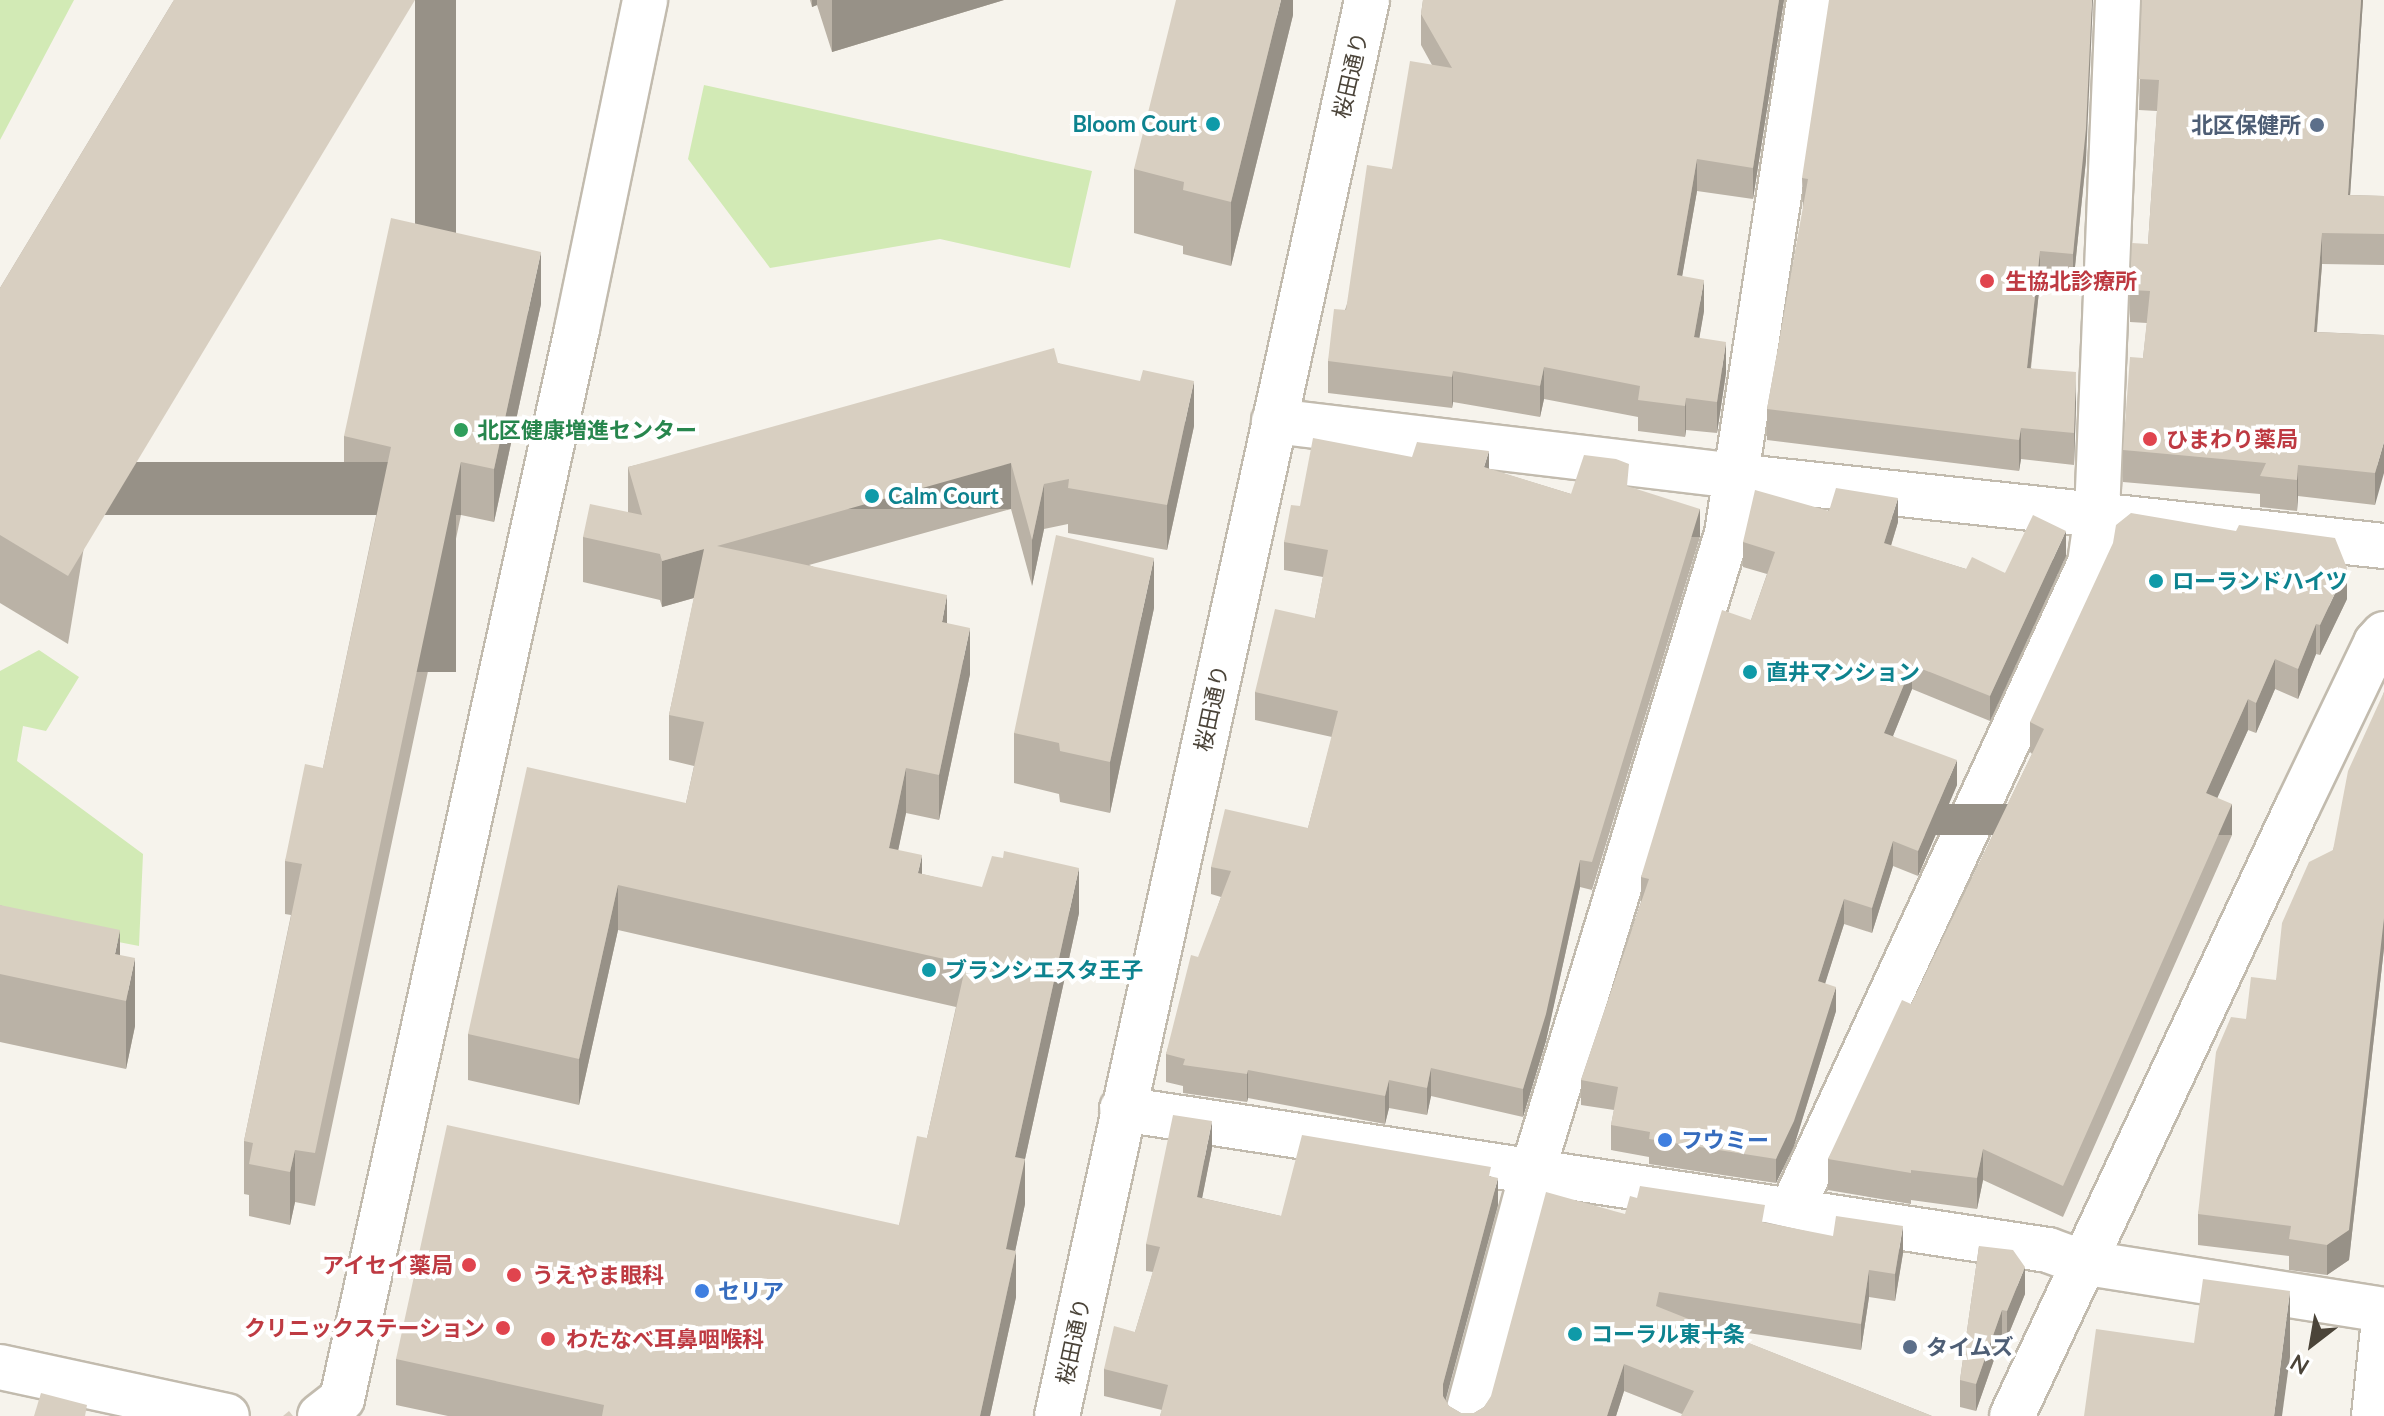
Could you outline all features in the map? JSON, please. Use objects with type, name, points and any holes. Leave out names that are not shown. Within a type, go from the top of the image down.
[{"type":"street","points":[[320,1416],[342,1399],[577,329],[645,0]]},
{"type":"street","name":"桜田通り","points":[[1057,1416],[1367,0]]},
{"type":"street","points":[[1467,1416],[1532,1173],[1727,533],[1809,0]]},
{"type":"street","points":[[1791,1211],[2090,563],[2097,514],[2118,0]]},
{"type":"street","points":[[1274,421],[1734,476],[2384,546]]},
{"type":"street","points":[[2012,1416],[2081,1262],[2376,643],[2384,634]]},
{"type":"street","points":[[1122,1109],[2048,1250],[2081,1262],[2384,1310]]},
{"type":"street","points":[[2374,1416],[2384,1320]]},
{"type":"street","points":[[0,1367],[227,1416]]},
{"type":"green space","points":[[0,0],[74,0],[0,140]]},
{"type":"green space","points":[[704,85],[1092,171],[1070,268],[940,239],[770,268],[688,159]]},
{"type":"green space","points":[[39,650],[79,677],[46,731],[23,726],[17,761],[143,854],[139,946],[0,919],[0,671]]},
{"type":"building","points":[[174,0],[415,0],[68,576],[0,535],[0,288]]},
{"type":"building","name":"Bloom Court","points":[[1176,0],[1281,0],[1231,202],[1183,190],[1184,182],[1134,169]]},
{"type":"building","points":[[1423,0],[1779,0],[1753,168],[1697,159],[1677,275],[1704,280],[1694,337],[1726,342],[1717,402],[1686,398],[1685,406],[1638,400],[1640,386],[1544,367],[1540,386],[1453,371],[1452,377],[1328,361],[1334,309],[1346,310],[1367,165],[1392,169],[1410,61],[1452,68],[1421,14]]},
{"type":"building","points":[[1829,0],[2092,0],[2086,129],[2073,254],[2040,251],[2027,368],[2076,372],[2074,433],[2021,428],[2019,440],[1767,409],[1808,179],[1802,178]]},
{"type":"building","points":[[2142,0],[2361,0],[2348,195],[2384,196],[2384,234],[2322,233],[2314,332],[2384,335],[2384,442],[2375,473],[2298,465],[2297,480],[2260,476],[2266,463],[2123,450],[2130,357],[2143,358],[2150,291],[2130,290],[2132,243],[2148,244],[2159,80],[2139,79]]},
{"type":"building","points":[[391,218],[541,252],[494,469],[461,462],[315,1153],[295,1150],[290,1172],[249,1164],[253,1143],[244,1141],[302,864],[285,861],[305,764],[323,768],[391,447],[344,436]]},
{"type":"building","points":[[1054,348],[1058,363],[1140,381],[1143,370],[1194,381],[1167,505],[1068,488],[1069,479],[1044,484],[1032,540],[1011,463],[717,546],[947,595],[942,622],[970,628],[939,775],[906,768],[889,848],[922,855],[918,873],[982,887],[992,856],[1003,858],[1004,851],[1079,868],[1015,1157],[1025,1159],[1006,1249],[1016,1251],[980,1416],[602,1416],[604,1405],[396,1359],[447,1125],[899,1225],[917,1136],[927,1138],[966,964],[618,885],[579,1059],[468,1034],[527,767],[686,803],[704,722],[669,715],[704,549],[662,561],[660,554],[583,537],[590,504],[642,515],[628,467]]},
{"type":"building","points":[[1313,438],[1412,457],[1417,442],[1489,451],[1484,467],[1571,494],[1584,455],[1616,459],[1629,464],[1627,486],[1700,509],[1592,862],[1580,860],[1546,1014],[1523,1089],[1431,1068],[1427,1088],[1389,1080],[1385,1096],[1248,1070],[1247,1074],[1183,1065],[1185,1059],[1166,1054],[1191,955],[1198,957],[1231,871],[1211,867],[1225,809],[1308,828],[1338,711],[1255,692],[1275,609],[1315,618],[1328,550],[1284,542],[1291,505],[1300,506]]},
{"type":"building","points":[[1836,488],[1898,498],[1884,543],[1966,569],[1972,557],[2005,573],[2033,515],[2066,531],[1990,696],[1912,665],[1884,733],[1957,760],[1918,851],[1893,841],[1872,908],[1844,899],[1818,981],[1836,987],[1794,1121],[1776,1159],[1649,1139],[1650,1132],[1611,1125],[1618,1087],[1581,1080],[1649,879],[1641,877],[1722,610],[1751,620],[1775,552],[1743,542],[1755,490],[1829,511]]},
{"type":"building","points":[[2131,513],[2236,531],[2239,525],[2335,538],[2347,568],[2320,625],[2316,624],[2298,669],[2275,659],[2256,703],[2248,699],[2206,793],[2232,804],[2063,1186],[1983,1149],[1977,1178],[1911,1170],[1911,1173],[1828,1159],[1902,1000],[1911,1004],[2044,729],[2030,722],[2113,543],[2116,525]]},
{"type":"building","points":[[1056,535],[1154,558],[1110,762],[1060,751],[1059,743],[1014,733]]},
{"type":"building","points":[[2384,692],[2384,918],[2349,1230],[2327,1245],[2289,1239],[2291,1226],[2198,1214],[2216,1052],[2231,1017],[2246,1019],[2251,977],[2276,980],[2282,923],[2309,862],[2333,850],[2348,771]]},
{"type":"building","points":[[0,905],[120,930],[115,954],[135,958],[126,1001],[0,974]]},
{"type":"building","points":[[1173,1115],[1212,1121],[1197,1197],[1281,1216],[1302,1135],[1491,1167],[1489,1176],[1498,1178],[1443,1384],[1443,1396],[1449,1406],[1461,1413],[1474,1413],[1484,1407],[1491,1396],[1546,1192],[1625,1214],[1630,1196],[1637,1198],[1640,1186],[1765,1205],[1762,1222],[1833,1236],[1836,1216],[1903,1226],[1895,1274],[1869,1270],[1861,1324],[1659,1292],[1656,1306],[1932,1416],[1681,1416],[1694,1391],[1624,1364],[1607,1416],[1160,1416],[1168,1385],[1104,1369],[1114,1326],[1135,1332],[1160,1247],[1146,1244]]},
{"type":"building","points":[[1979,1246],[2013,1250],[2025,1267],[2007,1311],[2002,1310],[1976,1384],[1960,1380]]},
{"type":"building","points":[[2203,1279],[2290,1291],[2274,1416],[2084,1416],[2096,1329],[2194,1343]]},
{"type":"building","points":[[41,1393],[87,1405],[85,1416],[34,1416]]},
{"type":"place","name":"Bloom Court","points":[[1213,124]]},
{"type":"place","name":"北区保健所","points":[[2317,125]]},
{"type":"place","name":"生協北診療所","points":[[1987,281]]},
{"type":"place","name":"北区健康増進センター","points":[[461,430]]},
{"type":"place","name":"ひまわり薬局","points":[[2150,439]]},
{"type":"place","name":"Calm Court","points":[[872,496]]},
{"type":"place","name":"ローランドハイツ","points":[[2156,581]]},
{"type":"place","name":"直井マンション","points":[[1750,672]]},
{"type":"place","name":"ブランシエスタ王子","points":[[929,970]]},
{"type":"place","name":"フウミー","points":[[1665,1140]]},
{"type":"place","name":"アイセイ薬局","points":[[469,1265]]},
{"type":"place","name":"うえやま眼科","points":[[514,1275]]},
{"type":"place","name":"セリア","points":[[702,1291]]},
{"type":"place","name":"クリニックステーション","points":[[503,1328]]},
{"type":"place","name":"コーラル東十条","points":[[1575,1334]]},
{"type":"place","name":"わたなべ耳鼻咽喉科","points":[[548,1339]]},
{"type":"place","name":"タイムズ","points":[[1910,1347]]}]
